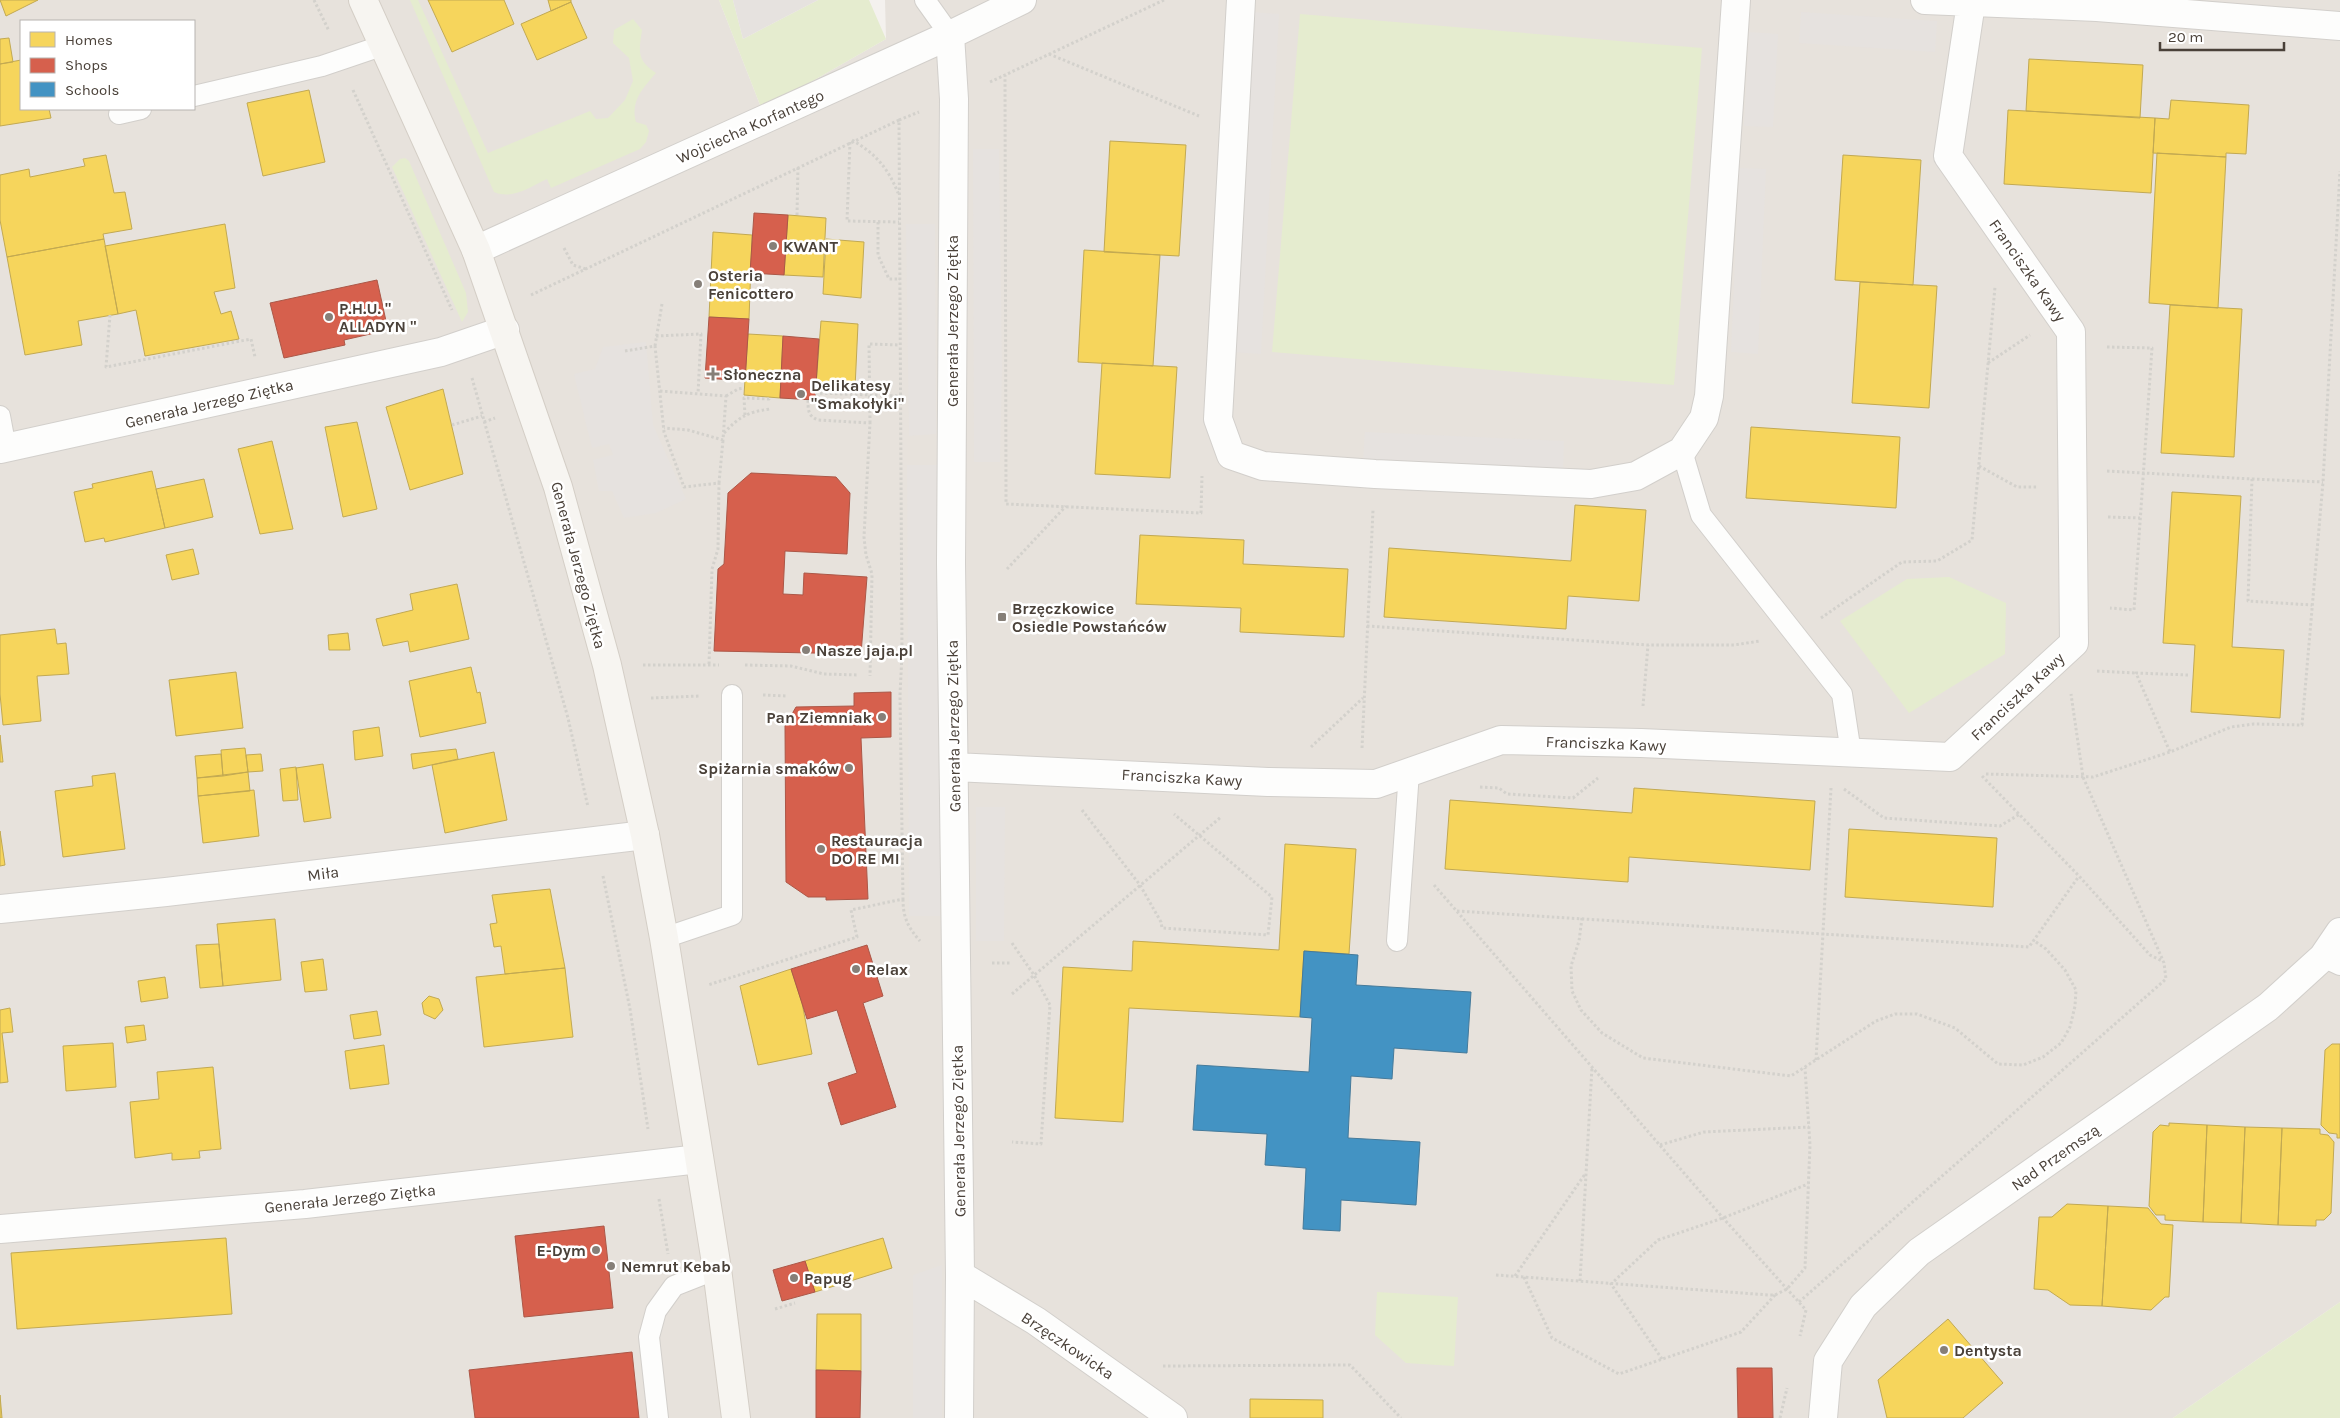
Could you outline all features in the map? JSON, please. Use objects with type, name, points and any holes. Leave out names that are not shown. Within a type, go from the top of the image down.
[{"type":"main road","name":"Generała Jerzego Ziętka","points":[[363,0],[476,250],[558,486],[606,666],[645,835],[664,938],[717,1269],[736,1418]]},
{"type":"street","name":"Wojciecha Korfantego","points":[[476,250],[950,35],[1022,0]]},
{"type":"street","points":[[1241,0],[1218,419],[1231,455],[1263,466],[1375,474],[1591,484],[1636,476],[1682,451],[1704,418],[1709,396],[1736,0]]},
{"type":"street","points":[[1925,0],[1971,3],[2097,4],[2340,26]]},
{"type":"street","name":"Franciszka Kawy","points":[[954,767],[1268,782],[1376,784],[1501,740],[1641,743],[1950,757],[2074,644],[2071,332],[1948,156],[1971,3]]},
{"type":"street","name":"Generała Jerzego Ziętka","points":[[950,35],[954,99],[951,563],[960,1275],[959,1418]]},
{"type":"street","name":"Generała Jerzego Ziętka","points":[[3,449],[441,352],[504,330]]},
{"type":"street","name":"Miła","points":[[0,909],[166,892],[645,835]]},
{"type":"street","name":"Nad Przemszą","points":[[1822,1418],[1828,1361],[1863,1306],[1919,1252],[2332,961],[2340,932]]},
{"type":"street","name":"Generała Jerzego Ziętka","points":[[0,1229],[305,1204],[699,1159]]},
{"type":"street","name":"Brzęczkowicka","points":[[960,1275],[1036,1321],[1174,1418]]},
{"type":"lane","points":[[925,0],[950,35]]},
{"type":"lane","points":[[195,96],[341,60],[384,45]]},
{"type":"lane","points":[[119,114],[137,110]]},
{"type":"lane","points":[[0,416],[3,449]]},
{"type":"lane","points":[[1682,451],[1701,515],[1842,694],[1842,753]]},
{"type":"lane","points":[[664,938],[732,915],[732,695]]},
{"type":"lane","points":[[1398,941],[1408,772]]},
{"type":"lane","points":[[658,1418],[649,1336],[656,1311],[674,1286],[717,1269]]},
{"type":"path","points":[[314,0],[454,314],[568,718],[596,840],[630,1009],[653,1164],[674,1286]]},
{"type":"path","points":[[1164,0],[1005,75],[1006,504],[1200,513],[1202,474]]},
{"type":"path","points":[[1050,54],[1198,116],[1207,117]]},
{"type":"path","points":[[531,295],[798,166],[899,120],[902,654],[900,695],[903,914],[909,928],[924,945]]},
{"type":"path","points":[[851,141],[869,150],[882,162],[891,175],[899,196]]},
{"type":"path","points":[[851,141],[847,221],[899,222]]},
{"type":"path","points":[[797,215],[798,166]]},
{"type":"path","points":[[2164,963],[2150,954],[2079,876],[1980,774],[2093,777],[2170,752],[2231,727],[2254,724],[2302,725],[2323,482],[2340,171]]},
{"type":"path","points":[[878,222],[878,255],[889,279],[900,279]]},
{"type":"path","points":[[1367,626],[1648,645],[1734,645],[1795,635],[1902,562],[1937,561],[1972,540],[1998,258],[2002,234]]},
{"type":"path","points":[[562,240],[572,265],[587,269]]},
{"type":"path","points":[[662,304],[655,346],[664,428],[684,487],[719,483]]},
{"type":"path","points":[[110,315],[106,368],[251,339],[257,365]]},
{"type":"path","points":[[656,336],[701,334],[698,394]]},
{"type":"path","points":[[1988,363],[2026,337]]},
{"type":"path","points":[[870,676],[872,574],[866,555],[864,538],[870,422],[869,344],[900,345]]},
{"type":"path","points":[[2071,345],[2152,348],[2134,610],[2074,606]]},
{"type":"path","points":[[625,351],[655,346]]},
{"type":"path","points":[[660,391],[726,396],[738,389],[744,388]]},
{"type":"path","points":[[815,393],[900,396]]},
{"type":"path","points":[[710,665],[712,569],[718,549],[719,483],[726,396]]},
{"type":"path","points":[[745,415],[744,398],[769,399],[770,397]]},
{"type":"path","points":[[808,400],[808,412],[813,418],[818,420],[870,422]]},
{"type":"path","points":[[723,434],[736,420],[745,415],[751,412],[770,410]]},
{"type":"path","points":[[452,425],[482,416]]},
{"type":"path","points":[[484,422],[490,420]]},
{"type":"path","points":[[664,428],[688,430],[723,440]]},
{"type":"path","points":[[1979,466],[2017,486],[2072,477],[2143,474],[2323,482]]},
{"type":"path","points":[[1364,698],[1375,474]]},
{"type":"path","points":[[2252,479],[2248,601],[2312,605]]},
{"type":"path","points":[[1007,569],[1066,506]]},
{"type":"path","points":[[1644,683],[1648,645]]},
{"type":"path","points":[[1799,1302],[2166,979],[2164,963],[2083,777],[2065,651]]},
{"type":"path","points":[[2106,672],[2188,675]]},
{"type":"path","points":[[2136,673],[2170,752]]},
{"type":"path","points":[[1816,1060],[1832,780],[1842,753]]},
{"type":"path","points":[[1479,787],[1499,788],[1508,794],[1573,798],[1604,773]]},
{"type":"path","points":[[1832,780],[1884,818],[2000,826],[2020,814]]},
{"type":"path","points":[[1077,804],[1140,885],[1161,922],[1162,928],[1268,935],[1272,897],[1170,811]]},
{"type":"path","points":[[1012,994],[1226,813]]},
{"type":"path","points":[[1403,855],[1420,869],[1723,1218],[1806,1310],[1800,1337]]},
{"type":"path","points":[[1456,910],[1822,932],[2028,947],[2079,876]]},
{"type":"path","points":[[708,986],[857,937],[851,910],[903,900]]},
{"type":"path","points":[[1582,918],[1571,966],[1572,991],[1581,1010],[1602,1033],[1644,1058],[1791,1076],[1876,1021],[1895,1014],[1917,1014],[1955,1028],[1998,1064],[2023,1065],[2043,1057],[2061,1043],[2070,1028],[2075,1006],[2076,990],[2065,970],[2046,949],[2033,940]]},
{"type":"path","points":[[1012,943],[1034,975],[1050,1006],[1041,1144],[1012,1142]]},
{"type":"path","points":[[987,963],[1012,963]]},
{"type":"path","points":[[1580,1281],[1592,1066]]},
{"type":"path","points":[[1523,1277],[1552,1338],[1619,1374],[1741,1332],[1775,1294],[1786,1289],[1805,1268],[1809,1127],[1805,1067]]},
{"type":"path","points":[[1660,1145],[1704,1132],[1809,1127]]},
{"type":"path","points":[[1515,1277],[1586,1173]]},
{"type":"path","points":[[1611,1284],[1658,1240],[1723,1218],[1808,1184]]},
{"type":"path","points":[[1496,1275],[1775,1294]]},
{"type":"path","points":[[1611,1284],[1662,1359]]},
{"type":"path","points":[[775,1309],[795,1304]]},
{"type":"path","points":[[1162,1366],[1350,1365],[1401,1418]]},
{"type":"path","points":[[1780,1418],[1789,1382]]},
{"type":"shaded area","points":[[0,0],[719,0],[762,110],[886,39],[885,0],[2340,0],[2340,1302],[2173,1418],[0,1418]]},
{"type":"shaded area","points":[[733,0],[818,0],[743,39]]},
{"type":"shaded area","points":[[1249,12],[1279,14],[1261,354],[1231,352]]},
{"type":"shaded area","points":[[1801,12],[1937,21],[1935,52],[1799,43]]},
{"type":"shaded area","points":[[1749,32],[1778,34],[1773,127],[1744,126]]},
{"type":"shaded area","points":[[973,149],[999,149],[1002,368],[1000,462],[974,462]]},
{"type":"shaded area","points":[[1739,168],[1766,169],[1758,354],[1731,352]]},
{"type":"shaded area","points":[[906,224],[935,224],[936,434],[909,436]]},
{"type":"shaded area","points":[[646,342],[653,425],[686,499],[656,513],[624,518],[612,491],[599,491],[593,460],[613,455],[609,444],[592,448],[574,374],[595,369],[603,347]]},
{"type":"shaded area","points":[[1365,432],[1564,441],[1563,471],[1363,461]]},
{"type":"shaded area","points":[[907,465],[941,465],[940,916],[909,916]]},
{"type":"shaded area","points":[[976,807],[1005,807],[1004,941],[976,941]]},
{"type":"shaded area","points":[[942,1265],[942,1418],[913,1418],[913,1275]]},
{"type":"green space","points":[[410,0],[418,0],[488,153],[590,111],[596,119],[608,118],[625,100],[633,81],[629,58],[613,43],[614,30],[633,19],[642,30],[640,54],[642,59],[656,73],[636,101],[636,122],[646,125],[649,131],[646,142],[640,149],[551,188],[547,179],[515,194],[494,192]]},
{"type":"green space","points":[[719,0],[733,0],[743,39],[818,0],[869,0],[886,39],[762,110]]},
{"type":"green space","points":[[1300,14],[1702,48],[1674,385],[1272,352]]},
{"type":"green space","points":[[405,158],[409,161],[466,293],[468,312],[462,322],[392,167],[400,159]]},
{"type":"green space","points":[[1949,577],[2006,603],[2005,654],[1909,713],[1840,621],[1907,579]]},
{"type":"green space","points":[[1377,1292],[1458,1297],[1454,1366],[1406,1363],[1375,1335]]},
{"type":"green space","points":[[2340,1302],[2340,1418],[2173,1418]]},
{"type":"building: Homes","points":[[0,0],[38,0],[6,16]]},
{"type":"building: Homes","points":[[428,0],[504,0],[514,24],[452,52]]},
{"type":"building: Homes","points":[[548,0],[571,0],[571,2],[551,11]]},
{"type":"building: Homes","points":[[571,2],[587,38],[537,60],[521,24]]},
{"type":"building: Homes","points":[[9,38],[13,62],[0,64],[0,39]]},
{"type":"building: Homes","points":[[2029,59],[2143,65],[2140,118],[2026,111]]},
{"type":"building: Homes","points":[[20,60],[20,110],[49,110],[51,118],[0,126],[0,64]]},
{"type":"building: Homes","points":[[309,90],[325,162],[263,176],[247,103]]},
{"type":"building: Homes","points":[[2171,100],[2249,105],[2246,154],[2226,153],[2226,157],[2153,153],[2155,118],[2169,119]]},
{"type":"building: Homes","points":[[2008,110],[2155,118],[2151,193],[2004,184]]},
{"type":"building: Homes","points":[[1110,141],[1186,145],[1179,256],[1104,252]]},
{"type":"building: Homes","points":[[2157,153],[2226,157],[2218,308],[2149,303]]},
{"type":"building: Homes","points":[[106,155],[114,193],[125,192],[132,229],[103,234],[104,239],[7,257],[0,220],[0,175],[29,169],[30,177],[85,166],[83,159]]},
{"type":"building: Homes","points":[[1843,155],[1921,160],[1913,285],[1835,280]]},
{"type":"building: Homes","points":[[788,215],[826,218],[823,277],[784,275]]},
{"type":"building: Homes","points":[[225,224],[235,288],[214,292],[221,314],[231,311],[239,339],[145,356],[136,310],[118,314],[105,246]]},
{"type":"building: Homes","points":[[713,232],[752,235],[749,319],[709,317]]},
{"type":"building: Homes","points":[[104,239],[118,314],[78,321],[82,345],[25,355],[7,257]]},
{"type":"building: Homes","points":[[826,239],[864,242],[861,298],[823,294]]},
{"type":"building: Homes","points":[[1084,250],[1160,255],[1153,366],[1078,362]]},
{"type":"building: Homes","points":[[1860,282],[1937,286],[1929,408],[1852,403]]},
{"type":"building: Homes","points":[[2170,305],[2242,309],[2234,457],[2161,453]]},
{"type":"building: Homes","points":[[821,321],[858,324],[855,388],[816,385]]},
{"type":"building: Homes","points":[[748,334],[783,336],[780,398],[744,395]]},
{"type":"building: Homes","points":[[1102,363],[1177,367],[1170,478],[1095,474]]},
{"type":"building: Homes","points":[[443,389],[463,474],[410,490],[386,407]]},
{"type":"building: Homes","points":[[357,422],[377,509],[343,517],[325,427]]},
{"type":"building: Homes","points":[[1751,427],[1900,437],[1896,508],[1746,498]]},
{"type":"building: Homes","points":[[272,441],[293,529],[260,534],[238,449]]},
{"type":"building: Homes","points":[[152,471],[165,528],[105,542],[104,538],[85,542],[74,492],[93,488],[92,484]]},
{"type":"building: Homes","points":[[204,479],[213,517],[165,528],[156,489]]},
{"type":"building: Homes","points":[[2172,492],[2241,496],[2232,647],[2284,650],[2280,718],[2191,712],[2195,645],[2163,643]]},
{"type":"building: Homes","points":[[1575,505],[1646,510],[1639,601],[1568,596],[1566,629],[1384,617],[1389,548],[1571,561]]},
{"type":"building: Homes","points":[[1140,535],[1244,540],[1243,564],[1348,569],[1344,637],[1240,632],[1241,608],[1136,604]]},
{"type":"building: Homes","points":[[193,549],[199,574],[172,580],[166,555]]},
{"type":"building: Homes","points":[[457,584],[469,639],[410,652],[408,641],[383,646],[376,619],[413,610],[410,594]]},
{"type":"building: Homes","points":[[55,629],[57,644],[66,643],[69,674],[37,676],[41,721],[3,725],[0,694],[0,635]]},
{"type":"building: Homes","points":[[348,633],[350,650],[329,650],[328,635]]},
{"type":"building: Homes","points":[[471,667],[477,693],[480,692],[486,723],[420,737],[409,681]]},
{"type":"building: Homes","points":[[236,672],[243,728],[176,736],[169,680]]},
{"type":"building: Homes","points":[[379,727],[383,756],[355,760],[353,731]]},
{"type":"building: Homes","points":[[0,735],[3,762],[0,762]]},
{"type":"building: Homes","points":[[245,748],[248,772],[223,776],[221,750]]},
{"type":"building: Homes","points":[[456,749],[458,759],[413,769],[411,754]]},
{"type":"building: Homes","points":[[494,752],[507,820],[445,833],[432,765]]},
{"type":"building: Homes","points":[[221,754],[223,776],[197,778],[195,756]]},
{"type":"building: Homes","points":[[261,754],[263,771],[248,772],[246,755]]},
{"type":"building: Homes","points":[[323,764],[331,818],[304,822],[296,768]]},
{"type":"building: Homes","points":[[296,767],[298,800],[283,801],[280,769]]},
{"type":"building: Homes","points":[[248,772],[250,791],[198,796],[197,778]]},
{"type":"building: Homes","points":[[115,773],[125,849],[63,857],[55,791],[93,786],[92,776]]},
{"type":"building: Homes","points":[[1634,788],[1815,801],[1810,870],[1629,857],[1628,882],[1445,869],[1450,800],[1632,813]]},
{"type":"building: Homes","points":[[254,790],[259,836],[203,843],[198,796]]},
{"type":"building: Homes","points":[[1849,829],[1997,838],[1993,907],[1845,897]]},
{"type":"building: Homes","points":[[0,831],[5,865],[0,866]]},
{"type":"building: Homes","points":[[1285,844],[1356,849],[1349,954],[1304,951],[1300,1017],[1129,1008],[1123,1122],[1055,1118],[1063,967],[1132,971],[1133,941],[1279,950]]},
{"type":"building: Homes","points":[[550,889],[565,968],[505,974],[501,946],[494,947],[490,924],[497,923],[492,895]]},
{"type":"building: Homes","points":[[275,919],[281,980],[223,986],[217,924]]},
{"type":"building: Homes","points":[[219,944],[223,986],[200,988],[196,945]]},
{"type":"building: Homes","points":[[323,959],[327,990],[305,992],[301,962]]},
{"type":"building: Homes","points":[[565,968],[573,1037],[484,1047],[476,977]]},
{"type":"building: Homes","points":[[791,969],[802,1003],[812,1054],[758,1065],[740,986]]},
{"type":"building: Homes","points":[[165,977],[168,998],[141,1002],[138,981]]},
{"type":"building: Homes","points":[[429,996],[439,999],[443,1010],[435,1019],[424,1014],[422,1003]]},
{"type":"building: Homes","points":[[10,1008],[13,1032],[2,1033],[8,1082],[0,1083],[0,1010]]},
{"type":"building: Homes","points":[[377,1011],[381,1035],[354,1039],[350,1015]]},
{"type":"building: Homes","points":[[144,1025],[146,1040],[127,1043],[125,1027]]},
{"type":"building: Homes","points":[[113,1043],[116,1087],[66,1091],[63,1046]]},
{"type":"building: Homes","points":[[2332,1044],[2340,1044],[2340,1138],[2337,1138],[2337,1134],[2329,1133],[2321,1125],[2325,1050]]},
{"type":"building: Homes","points":[[384,1045],[389,1084],[350,1089],[345,1051]]},
{"type":"building: Homes","points":[[213,1067],[221,1149],[199,1151],[200,1158],[172,1160],[172,1153],[135,1158],[130,1102],[159,1099],[157,1072]]},
{"type":"building: Homes","points":[[2169,1123],[2207,1125],[2203,1222],[2165,1220],[2165,1215],[2156,1215],[2149,1206],[2153,1132],[2160,1125],[2169,1126]]},
{"type":"building: Homes","points":[[2207,1125],[2245,1127],[2241,1223],[2203,1222]]},
{"type":"building: Homes","points":[[2245,1127],[2282,1128],[2278,1225],[2241,1223]]},
{"type":"building: Homes","points":[[2282,1128],[2320,1129],[2320,1134],[2328,1135],[2334,1142],[2331,1213],[2324,1220],[2316,1220],[2316,1226],[2278,1225]]},
{"type":"building: Homes","points":[[2067,1204],[2108,1206],[2102,1306],[2070,1305],[2048,1290],[2034,1289],[2039,1217],[2052,1217]]},
{"type":"building: Homes","points":[[2108,1206],[2148,1208],[2161,1224],[2173,1225],[2169,1297],[2165,1297],[2151,1310],[2102,1306]]},
{"type":"building: Homes","points":[[226,1238],[232,1314],[17,1329],[11,1253]]},
{"type":"building: Homes","points":[[883,1238],[892,1268],[815,1292],[805,1261]]},
{"type":"building: Homes","points":[[817,1314],[861,1314],[861,1371],[816,1370]]},
{"type":"building: Homes","name":"Dentysta","points":[[1948,1319],[2003,1383],[1963,1418],[1887,1418],[1878,1380]]},
{"type":"building: Homes","points":[[0,1395],[2,1418],[0,1418]]},
{"type":"building: Homes","points":[[1250,1399],[1323,1400],[1323,1418],[1250,1418]]},
{"type":"building: Shops","points":[[754,213],[788,215],[784,275],[750,273]]},
{"type":"building: Shops","name":"P.H.U. \" ALLADYN \"","points":[[377,280],[388,330],[344,340],[345,345],[284,358],[270,303]]},
{"type":"building: Shops","points":[[709,317],[749,319],[745,381],[705,378]]},
{"type":"building: Shops","points":[[783,336],[819,339],[815,400],[780,398]]},
{"type":"building: Shops","points":[[751,473],[836,477],[850,493],[847,554],[785,551],[783,594],[803,595],[804,573],[867,577],[861,654],[714,651],[718,569],[724,564],[728,493]]},
{"type":"building: Shops","points":[[891,692],[891,737],[861,738],[868,899],[826,900],[826,897],[808,897],[786,882],[785,726],[796,707],[854,706],[854,693]]},
{"type":"building: Shops","points":[[867,945],[883,996],[863,1003],[896,1107],[841,1125],[828,1083],[857,1073],[837,1010],[807,1019],[791,969]]},
{"type":"building: Shops","points":[[604,1226],[613,1308],[524,1317],[515,1236]]},
{"type":"building: Shops","points":[[805,1261],[815,1292],[782,1301],[773,1270]]},
{"type":"building: Shops","points":[[632,1352],[639,1418],[475,1418],[469,1370]]},
{"type":"building: Shops","points":[[1737,1368],[1772,1368],[1773,1418],[1738,1418]]},
{"type":"building: Shops","points":[[816,1370],[861,1371],[860,1418],[816,1418]]},
{"type":"building: Schools","points":[[1304,951],[1358,955],[1356,985],[1471,992],[1467,1053],[1394,1048],[1392,1079],[1351,1076],[1348,1138],[1420,1142],[1416,1205],[1341,1200],[1340,1231],[1303,1229],[1306,1168],[1265,1165],[1267,1134],[1193,1130],[1197,1065],[1309,1072],[1312,1018],[1300,1017]]},
{"type":"place","name":"KWANT","points":[[773,246]]},
{"type":"place","name":"Osteria Fenicottero","points":[[698,284]]},
{"type":"place","name":"P.H.U. \" ALLADYN \"","points":[[329,317]]},
{"type":"place","name":"Słoneczna","points":[[713,374]]},
{"type":"place","name":"Delikatesy \"Smakołyki\"","points":[[801,394]]},
{"type":"place","name":"Brzęczkowice Osiedle Powstańców","points":[[1002,617]]},
{"type":"place","name":"Nasze jaja.pl","points":[[806,650]]},
{"type":"place","name":"Pan Ziemniak","points":[[882,717]]},
{"type":"place","name":"Spiżarnia smaków","points":[[849,768]]},
{"type":"place","name":"Restauracja DO RE MI","points":[[821,849]]},
{"type":"place","name":"Relax","points":[[856,969]]},
{"type":"place","name":"E-Dym","points":[[596,1250]]},
{"type":"place","name":"Nemrut Kebab","points":[[611,1266]]},
{"type":"place","name":"Papug","points":[[794,1278]]},
{"type":"place","name":"Dentysta","points":[[1944,1350]]}]
